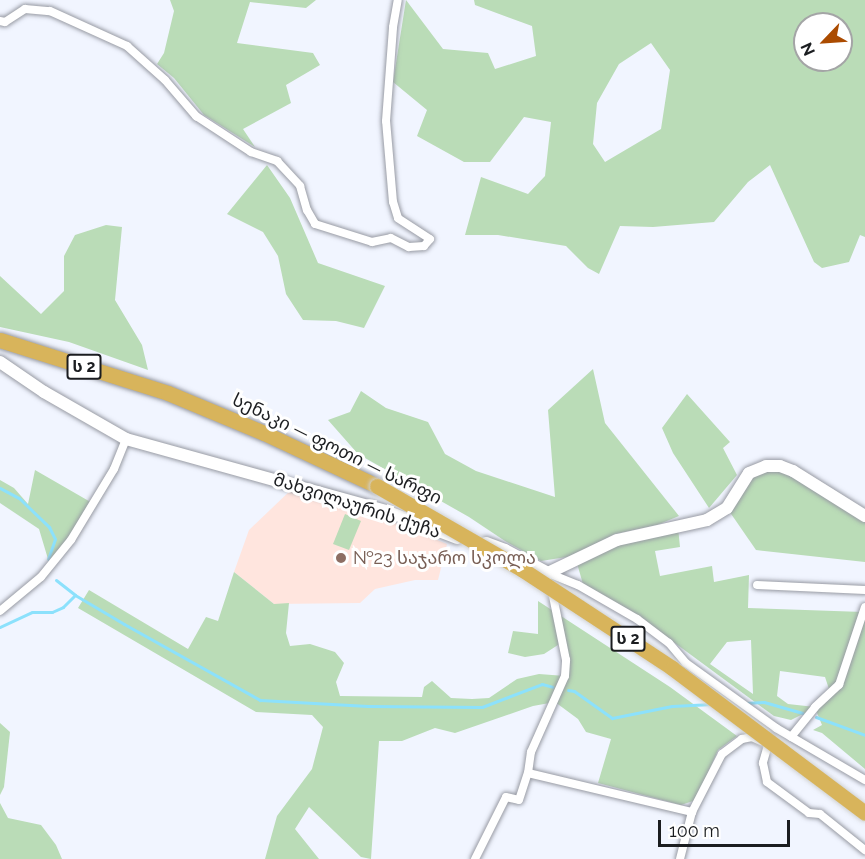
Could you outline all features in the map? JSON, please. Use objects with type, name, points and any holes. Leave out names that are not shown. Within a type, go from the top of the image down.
[{"type":"highway","name":"სენაკი — ფოთი — სარფი","points":[[0,340],[168,393],[264,433],[377,486],[523,570],[672,669],[865,813]]},
{"type":"street","points":[[0,21],[5,22],[25,9],[50,11],[127,46],[165,80],[196,116],[251,152],[277,161],[300,186],[307,210],[315,224],[372,242],[391,238],[409,247],[424,246],[430,239],[398,218],[393,202],[386,121],[393,27],[399,0]]},
{"type":"street","name":"მახვილაურის ქუჩა","points":[[0,362],[44,393],[126,439],[386,511],[459,539],[482,542],[505,550],[548,573]]},
{"type":"street","points":[[0,611],[41,577],[70,540],[114,469],[126,439]]},
{"type":"street","points":[[548,573],[617,540],[707,520],[727,508],[749,473],[766,466],[780,466],[793,471],[865,516]]},
{"type":"street","points":[[548,573],[578,585],[637,619],[669,643],[686,663],[776,728],[865,780]]},
{"type":"street","points":[[475,859],[506,796],[519,800],[528,774],[531,752],[565,676],[566,660],[548,573]]},
{"type":"street","points":[[757,585],[865,590]]},
{"type":"street","points":[[791,737],[815,708],[839,685],[862,629],[865,607]]},
{"type":"street","points":[[776,728],[767,743],[763,763],[767,782],[809,813],[820,814],[865,850]]},
{"type":"street","points":[[680,859],[692,812],[722,754],[742,739],[752,737],[767,743]]},
{"type":"street","points":[[528,774],[692,812]]},
{"type":"shaded area","name":"№23 საჯარო სკოლა","points":[[293,488],[358,507],[447,544],[438,580],[415,580],[375,589],[360,603],[274,604],[234,572],[249,530]]},
{"type":"green space","points":[[170,0],[316,0],[306,8],[250,2],[237,43],[313,53],[320,65],[286,85],[291,103],[243,129],[255,147],[204,115],[174,78],[157,64],[164,53],[174,11]]},
{"type":"green space","points":[[406,0],[443,49],[488,53],[495,69],[536,56],[532,26],[475,5],[474,0],[865,0],[865,237],[860,235],[849,262],[822,268],[814,262],[770,165],[748,182],[714,222],[653,227],[620,226],[599,274],[588,268],[566,246],[498,235],[465,235],[481,177],[528,194],[545,176],[551,122],[524,117],[490,162],[464,162],[417,136],[427,110],[393,82]],"holes":[[[651,43],[670,70],[661,129],[605,162],[593,144],[597,103],[619,64]]]},
{"type":"green space","points":[[267,165],[290,198],[318,263],[385,286],[364,328],[336,321],[303,320],[286,294],[278,256],[263,232],[227,214]]},
{"type":"green space","points":[[106,225],[122,227],[115,300],[142,345],[148,370],[69,342],[0,327],[0,276],[41,314],[64,291],[64,256],[75,235]]},
{"type":"green space","points":[[593,369],[605,423],[679,516],[657,525],[615,534],[573,556],[541,561],[358,454],[328,420],[350,412],[361,391],[386,408],[428,422],[445,454],[476,471],[555,497],[548,410]]},
{"type":"green space","points":[[687,394],[730,442],[723,448],[737,475],[709,508],[673,453],[662,428]]},
{"type":"green space","points":[[780,466],[865,516],[865,562],[756,550],[727,508],[749,473]]},
{"type":"green space","points":[[35,470],[94,504],[58,558],[48,559],[39,529],[0,503],[0,480],[14,488],[28,504]]},
{"type":"green space","points":[[345,514],[361,521],[349,550],[333,544]]},
{"type":"green space","points":[[678,527],[680,547],[655,551],[660,576],[712,566],[714,582],[749,575],[748,608],[863,612],[865,607],[865,769],[822,733],[813,730],[822,725],[815,708],[791,720],[774,716],[641,618],[583,584],[576,560],[617,540]],"holes":[[[751,640],[753,694],[710,664],[727,642]],[[780,671],[825,677],[830,692],[815,707],[788,704],[777,696]]]},
{"type":"green space","points":[[234,572],[274,604],[289,603],[286,633],[290,646],[310,644],[335,652],[344,663],[336,682],[340,696],[422,697],[424,687],[432,681],[451,698],[489,698],[517,679],[539,674],[565,676],[561,643],[544,654],[525,657],[508,653],[513,631],[538,634],[538,601],[670,687],[737,736],[718,750],[696,800],[681,805],[598,783],[611,739],[586,732],[578,719],[555,702],[533,706],[455,733],[435,728],[402,741],[379,741],[371,859],[361,857],[309,807],[295,829],[319,859],[265,859],[277,816],[312,769],[323,727],[312,715],[256,712],[78,608],[89,590],[188,649],[206,617],[218,621]]},
{"type":"green space","points":[[0,723],[10,732],[4,787],[0,795]]},
{"type":"green space","points":[[0,803],[8,818],[41,825],[56,845],[62,859],[0,859]]},
{"type":"waterway","points":[[0,488],[19,498],[49,527],[55,539],[48,559]]},
{"type":"waterway","points":[[56,580],[75,595],[124,624],[260,700],[368,706],[482,707],[542,684],[553,687]]},
{"type":"waterway","points":[[0,627],[32,612],[52,612],[63,607],[75,595]]},
{"type":"waterway","points":[[568,690],[574,691],[612,718],[672,706],[712,704]]},
{"type":"waterway","points":[[745,703],[764,702],[802,713]]},
{"type":"waterway","points":[[816,717],[865,735]]},
{"type":"place","name":"№23 საჯარო სკოლა","points":[[341,558]]}]
